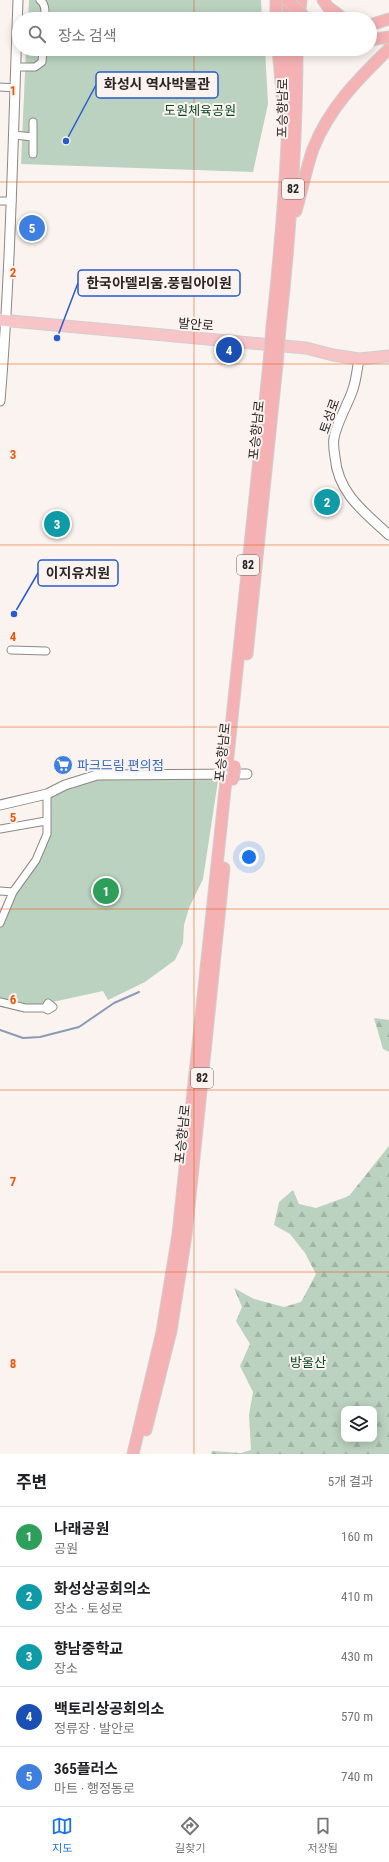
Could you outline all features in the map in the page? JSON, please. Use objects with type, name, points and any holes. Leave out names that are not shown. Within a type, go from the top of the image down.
[{"type":"highway","points":[[276,0],[276,12]]},
{"type":"highway","points":[[288,0],[289,12]]},
{"type":"highway","points":[[288,0],[300,12]]},
{"type":"highway","points":[[297,0],[298,12]]},
{"type":"highway","points":[[299,12],[301,0]]},
{"type":"highway","points":[[323,0],[328,7],[335,12]]},
{"type":"highway","points":[[377,22],[389,18]]},
{"type":"highway","points":[[377,39],[389,37]]},
{"type":"highway","points":[[290,231],[313,150],[332,112],[349,90],[389,50]]},
{"type":"highway","points":[[279,56],[281,89],[288,127]]},
{"type":"highway","name":"포승향남로","points":[[140,1454],[157,1372],[178,1234],[230,780],[276,328],[288,127],[289,56]]},
{"type":"highway","name":"포승향남로","points":[[276,328],[290,231],[297,116],[297,56]]},
{"type":"highway","name":"포승향남로","points":[[133,1454],[151,1398]]},
{"type":"main road","name":"발안로","points":[[3,320],[306,348],[333,355],[359,359],[389,356]]},
{"type":"street","points":[[18,0],[18,12]]},
{"type":"street","points":[[40,0],[43,2],[45,12]]},
{"type":"street","points":[[0,401],[3,320],[12,201],[16,56]]},
{"type":"street","points":[[16,67],[35,67],[42,62],[42,56]]},
{"type":"street","points":[[0,87],[15,88]]},
{"type":"street","points":[[32,154],[33,122]]},
{"type":"street","points":[[14,135],[33,137]]},
{"type":"street","points":[[0,200],[12,201]]},
{"type":"street","name":"토성로","points":[[359,359],[352,391],[339,421],[333,440],[335,464],[338,477],[344,490],[354,503],[389,535]]},
{"type":"street","points":[[11,650],[46,651]]},
{"type":"street","points":[[0,805],[47,794],[65,785],[97,775],[247,774]]},
{"type":"street","points":[[0,923],[14,892],[36,860],[47,834],[47,794]]},
{"type":"street","points":[[0,829],[46,821]]},
{"type":"street","points":[[0,891],[14,892]]},
{"type":"street","points":[[2,1001],[25,1008],[44,1008]]},
{"type":"green space","points":[[29,0],[261,0],[262,12],[28,12]]},
{"type":"green space","name":"도원체육공원","points":[[26,56],[265,56],[268,104],[253,172],[21,164]]},
{"type":"green space","points":[[219,774],[203,879],[189,908],[184,925],[183,943],[175,960],[145,982],[108,1000],[103,991],[25,1008],[5,1003],[0,997],[0,923],[13,892],[42,846],[47,794],[83,779]]},
{"type":"green space","points":[[374,1018],[389,1020],[389,1052],[383,1049]]},
{"type":"green space","name":"방울산","points":[[389,1146],[389,1454],[211,1454],[212,1451],[241,1453],[251,1450],[249,1415],[253,1392],[240,1366],[250,1344],[236,1321],[242,1307],[234,1288],[254,1299],[284,1307],[301,1302],[316,1274],[305,1253],[290,1234],[274,1225],[279,1202],[293,1190],[299,1204],[316,1208],[349,1196]]},
{"type":"waterway","points":[[0,1030],[23,1038],[40,1037],[79,1027],[114,1003],[139,992]]},
{"type":"place","name":"화성시 역사박물관","points":[[66,141]]},
{"type":"place","name":"365플러스","points":[[32,228]]},
{"type":"place","name":"한국아델리움.풍림아이원","points":[[57,338]]},
{"type":"place","name":"백토리상공회의소","points":[[229,350]]},
{"type":"place","name":"화성상공회의소","points":[[327,502]]},
{"type":"place","name":"향남중학교","points":[[57,524]]},
{"type":"place","name":"이지유치원","points":[[14,614]]},
{"type":"place","name":"파크드림 편의점","points":[[63,765]]},
{"type":"place","name":"나래공원","points":[[106,891]]}]
